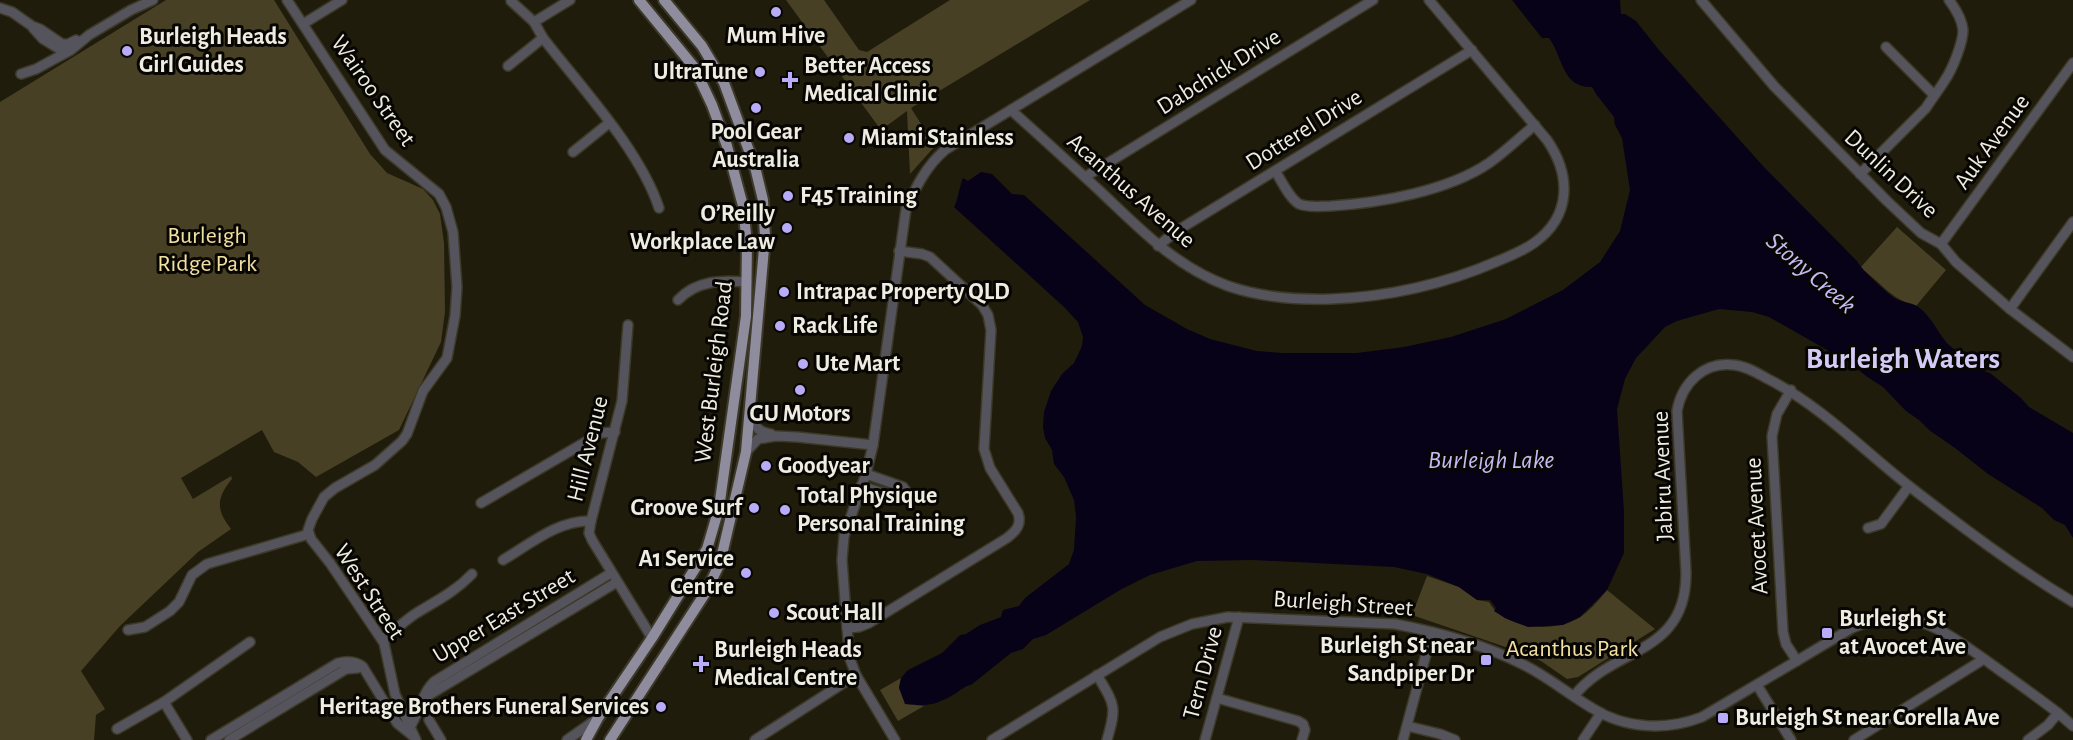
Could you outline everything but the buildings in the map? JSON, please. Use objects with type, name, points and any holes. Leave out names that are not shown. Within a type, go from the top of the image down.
[{"type":"main road","name":"West Burleigh Road","points":[[586,740],[707,549],[717,519],[744,326],[747,244],[743,206],[736,176],[712,105],[694,67],[639,0]]},
{"type":"main road","name":"West Burleigh Road","points":[[610,740],[714,577],[726,544],[746,452],[751,414],[765,237],[763,200],[755,167],[724,82],[702,46],[664,0]]},
{"type":"main road","points":[[603,740],[628,702],[648,682]]},
{"type":"street","points":[[131,10],[142,0]]},
{"type":"street","points":[[21,74],[36,69],[64,48],[80,44],[89,35],[153,0]]},
{"type":"street","name":"Wairoo Street","points":[[287,0],[385,150],[433,187],[446,207],[453,232],[457,286],[452,339],[447,358],[423,391],[407,434],[375,465],[324,497],[312,519],[309,534]]},
{"type":"street","points":[[303,24],[342,0]]},
{"type":"street","points":[[534,22],[570,0]]},
{"type":"street","points":[[894,740],[856,675],[850,659],[842,560],[844,536],[866,474],[873,445],[906,209],[917,183],[930,164],[945,150],[1191,0]]},
{"type":"street","name":"Dabchick Drive","points":[[1085,177],[1373,0]]},
{"type":"street","name":"Acanthus Avenue","points":[[1011,110],[1158,246],[1188,267],[1238,289],[1268,296],[1355,297],[1405,290],[1451,279],[1526,249],[1542,236],[1557,218],[1564,196],[1563,174],[1556,154],[1535,125],[1429,0]]},
{"type":"street","name":"Dunlin Drive","points":[[1701,0],[1774,86],[1860,174],[1922,233],[1941,244],[1956,262],[2010,309],[2073,357]]},
{"type":"street","points":[[1860,174],[1926,108],[1933,94],[1945,80],[1957,55],[1963,30],[1955,8],[1949,0]]},
{"type":"street","points":[[511,1],[534,22],[543,38],[624,142],[652,188],[659,208]]},
{"type":"street","points":[[0,8],[12,12],[32,26],[43,39],[64,48]]},
{"type":"street","points":[[508,66],[543,38]]},
{"type":"street","points":[[1887,47],[1933,94]]},
{"type":"street","name":"Dotterel Drive","points":[[1158,246],[1175,232],[1472,50]]},
{"type":"street","name":"Auk Avenue","points":[[1941,244],[2073,63]]},
{"type":"street","points":[[573,152],[609,123]]},
{"type":"street","points":[[1275,171],[1294,201],[1301,204],[1315,206],[1376,201],[1420,192],[1488,164],[1535,125]]},
{"type":"street","points":[[2010,309],[2073,222]]},
{"type":"street","points":[[847,628],[869,623],[1007,538],[1015,531],[1019,522],[1017,513],[990,468],[984,449],[991,330],[988,315],[982,305],[930,257],[899,251]]},
{"type":"street","points":[[678,300],[686,292],[713,282],[721,280],[747,282]]},
{"type":"street","name":"Hill Avenue","points":[[503,560],[561,526],[573,521],[591,521],[622,401],[628,326]]},
{"type":"street","name":"Jabiru Avenue","points":[[1574,696],[1587,682],[1657,639],[1671,626],[1681,609],[1686,586],[1686,572],[1677,411],[1685,387],[1695,377],[1710,368],[1733,365],[1751,370],[1791,390],[1809,402],[1909,486],[2073,602]]},
{"type":"street","name":"Avocet Avenue","points":[[1791,390],[1777,414],[1772,436],[1783,633],[1786,644],[1797,660]]},
{"type":"street","points":[[751,414],[761,432],[776,436],[873,445]]},
{"type":"street","points":[[482,503],[601,433],[615,432]]},
{"type":"street","points":[[746,452],[758,439],[776,436]]},
{"type":"street","points":[[861,486],[899,498],[903,498],[905,494],[906,490],[903,488],[866,474]]},
{"type":"street","points":[[1868,528],[1881,524],[1909,486]]},
{"type":"street","points":[[591,521],[591,537],[652,638]]},
{"type":"street","points":[[128,630],[145,627],[171,611],[182,596],[192,575],[207,564],[309,534]]},
{"type":"street","name":"West Street","points":[[309,534],[382,639],[387,650],[395,694],[415,739]]},
{"type":"street","name":"Upper East Street","points":[[410,726],[428,688],[441,676],[611,573]]},
{"type":"street","points":[[382,639],[398,630],[413,616],[456,590],[472,574]]},
{"type":"street","name":"Upper East Street","points":[[424,698],[617,582]]},
{"type":"street","name":"Burleigh Street","points":[[992,740],[1174,630],[1203,621],[1239,617],[1395,624],[1432,633],[1520,663],[1601,713],[1639,725],[1681,723],[1713,712],[1852,628],[1887,619],[1920,621],[1933,626],[1984,659],[2058,712],[2073,726]]},
{"type":"street","name":"Tern Drive","points":[[1205,740],[1239,617]]},
{"type":"street","points":[[1403,740],[1432,633]]},
{"type":"street","points":[[117,729],[164,702],[250,642]]},
{"type":"street","points":[[1854,740],[1984,659]]},
{"type":"street","points":[[211,740],[339,663],[358,664],[367,674],[397,723],[415,739]]},
{"type":"street","points":[[229,740],[347,668],[358,668],[367,674]]},
{"type":"street","points":[[755,740],[856,675]]},
{"type":"street","points":[[1097,675],[1114,706],[1114,715],[1107,740]]},
{"type":"street","points":[[1757,685],[1791,740]]},
{"type":"street","points":[[1217,698],[1298,721],[1303,724],[1305,730],[1302,740]]},
{"type":"street","points":[[164,702],[187,740]]},
{"type":"street","points":[[2028,740],[2048,724],[2058,712]]},
{"type":"street","points":[[1583,740],[1601,713]]},
{"type":"street","points":[[567,740],[598,718]]},
{"type":"street","points":[[429,720],[441,740]]},
{"type":"street","points":[[1407,726],[1455,740]]},
{"type":"green space","name":"Burleigh Ridge Park","points":[[166,0],[274,0],[370,154],[387,173],[423,189],[433,200],[440,214],[444,243],[445,312],[441,342],[399,430],[316,477],[298,462],[274,452],[262,430],[181,478],[193,499],[231,476],[232,479],[223,492],[220,504],[223,516],[231,529],[198,552],[120,626],[81,671],[105,709],[96,715],[94,740],[0,740],[0,102]]},
{"type":"green space","points":[[786,0],[824,0],[859,50],[867,52],[950,0],[1090,0],[911,108],[935,146],[910,174],[907,111],[881,130]]},
{"type":"green space","points":[[1897,227],[1946,270],[1916,306],[1892,295],[1860,268]]},
{"type":"green space","name":"Acanthus Park","points":[[1427,576],[1459,587],[1477,600],[1489,602],[1505,618],[1528,626],[1554,626],[1577,619],[1589,610],[1607,590],[1655,629],[1578,677],[1567,679],[1541,661],[1523,653],[1412,615]]},
{"type":"green space","points":[[901,678],[899,688],[916,705],[924,706],[898,721],[880,690]]},
{"type":"water","name":"Burleigh Lake","points":[[1512,0],[1620,0],[1621,14],[1636,21],[1659,50],[1763,166],[1874,280],[1896,299],[1920,308],[1950,346],[1990,373],[2029,407],[2073,433],[2073,538],[2065,525],[2054,520],[2042,508],[1988,474],[1929,430],[1906,411],[1883,387],[1850,363],[1769,317],[1752,312],[1719,309],[1677,321],[1665,327],[1636,358],[1625,379],[1617,409],[1624,511],[1624,553],[1607,590],[1580,617],[1563,625],[1528,627],[1494,611],[1496,608],[1490,600],[1477,600],[1459,587],[1427,574],[1394,567],[1253,560],[1197,561],[1150,575],[1120,590],[1046,635],[1033,639],[1023,649],[1011,653],[971,685],[946,699],[930,704],[905,704],[899,688],[901,678],[908,670],[942,653],[960,635],[1001,617],[1003,610],[1019,606],[1025,598],[1069,564],[1074,550],[1076,517],[1074,500],[1064,477],[1054,464],[1052,450],[1045,438],[1043,427],[1044,412],[1051,391],[1062,374],[1074,363],[1082,346],[1083,337],[1078,322],[1064,307],[954,207],[963,178],[968,181],[981,172],[992,174],[1012,194],[1024,195],[1145,305],[1210,339],[1257,351],[1357,353],[1404,347],[1451,337],[1506,319],[1563,290],[1600,262],[1620,231],[1630,190],[1622,138],[1615,125],[1614,117],[1592,87],[1582,86],[1569,77],[1549,38],[1542,38]]},
{"type":"place","name":"Mum Hive","points":[[776,12]]},
{"type":"place","name":"Burleigh Heads Girl Guides","points":[[127,51]]},
{"type":"place","name":"UltraTune","points":[[760,72]]},
{"type":"place","name":"Better Access Medical Clinic","points":[[790,80]]},
{"type":"place","name":"Pool Gear Australia","points":[[756,108]]},
{"type":"place","name":"Miami Stainless","points":[[849,138]]},
{"type":"place","name":"F45 Training","points":[[788,196]]},
{"type":"place","name":"O’Reilly Workplace Law","points":[[787,228]]},
{"type":"place","name":"Intrapac Property QLD","points":[[784,292]]},
{"type":"place","name":"Rack Life","points":[[780,326]]},
{"type":"place","name":"Ute Mart","points":[[803,364]]},
{"type":"place","name":"GU Motors","points":[[800,390]]},
{"type":"place","name":"Goodyear","points":[[766,466]]},
{"type":"place","name":"Groove Surf","points":[[754,508]]},
{"type":"place","name":"Total Physique Personal Training","points":[[785,510]]},
{"type":"place","name":"A1 Service Centre","points":[[746,573]]},
{"type":"place","name":"Scout Hall","points":[[774,613]]},
{"type":"place","name":"Burleigh St at Avocet Ave","points":[[1827,633]]},
{"type":"place","name":"Burleigh St near Sandpiper Dr","points":[[1486,660]]},
{"type":"place","name":"Burleigh Heads Medical Centre","points":[[701,664]]},
{"type":"place","name":"Heritage Brothers Funeral Services","points":[[661,707]]},
{"type":"place","name":"Burleigh St near Corella Ave","points":[[1723,718]]},
{"type":"district","name":"Burleigh Waters","points":[[1903,359]]},
{"type":"water label","name":"Stony Creek","points":[[1811,273]]}]
